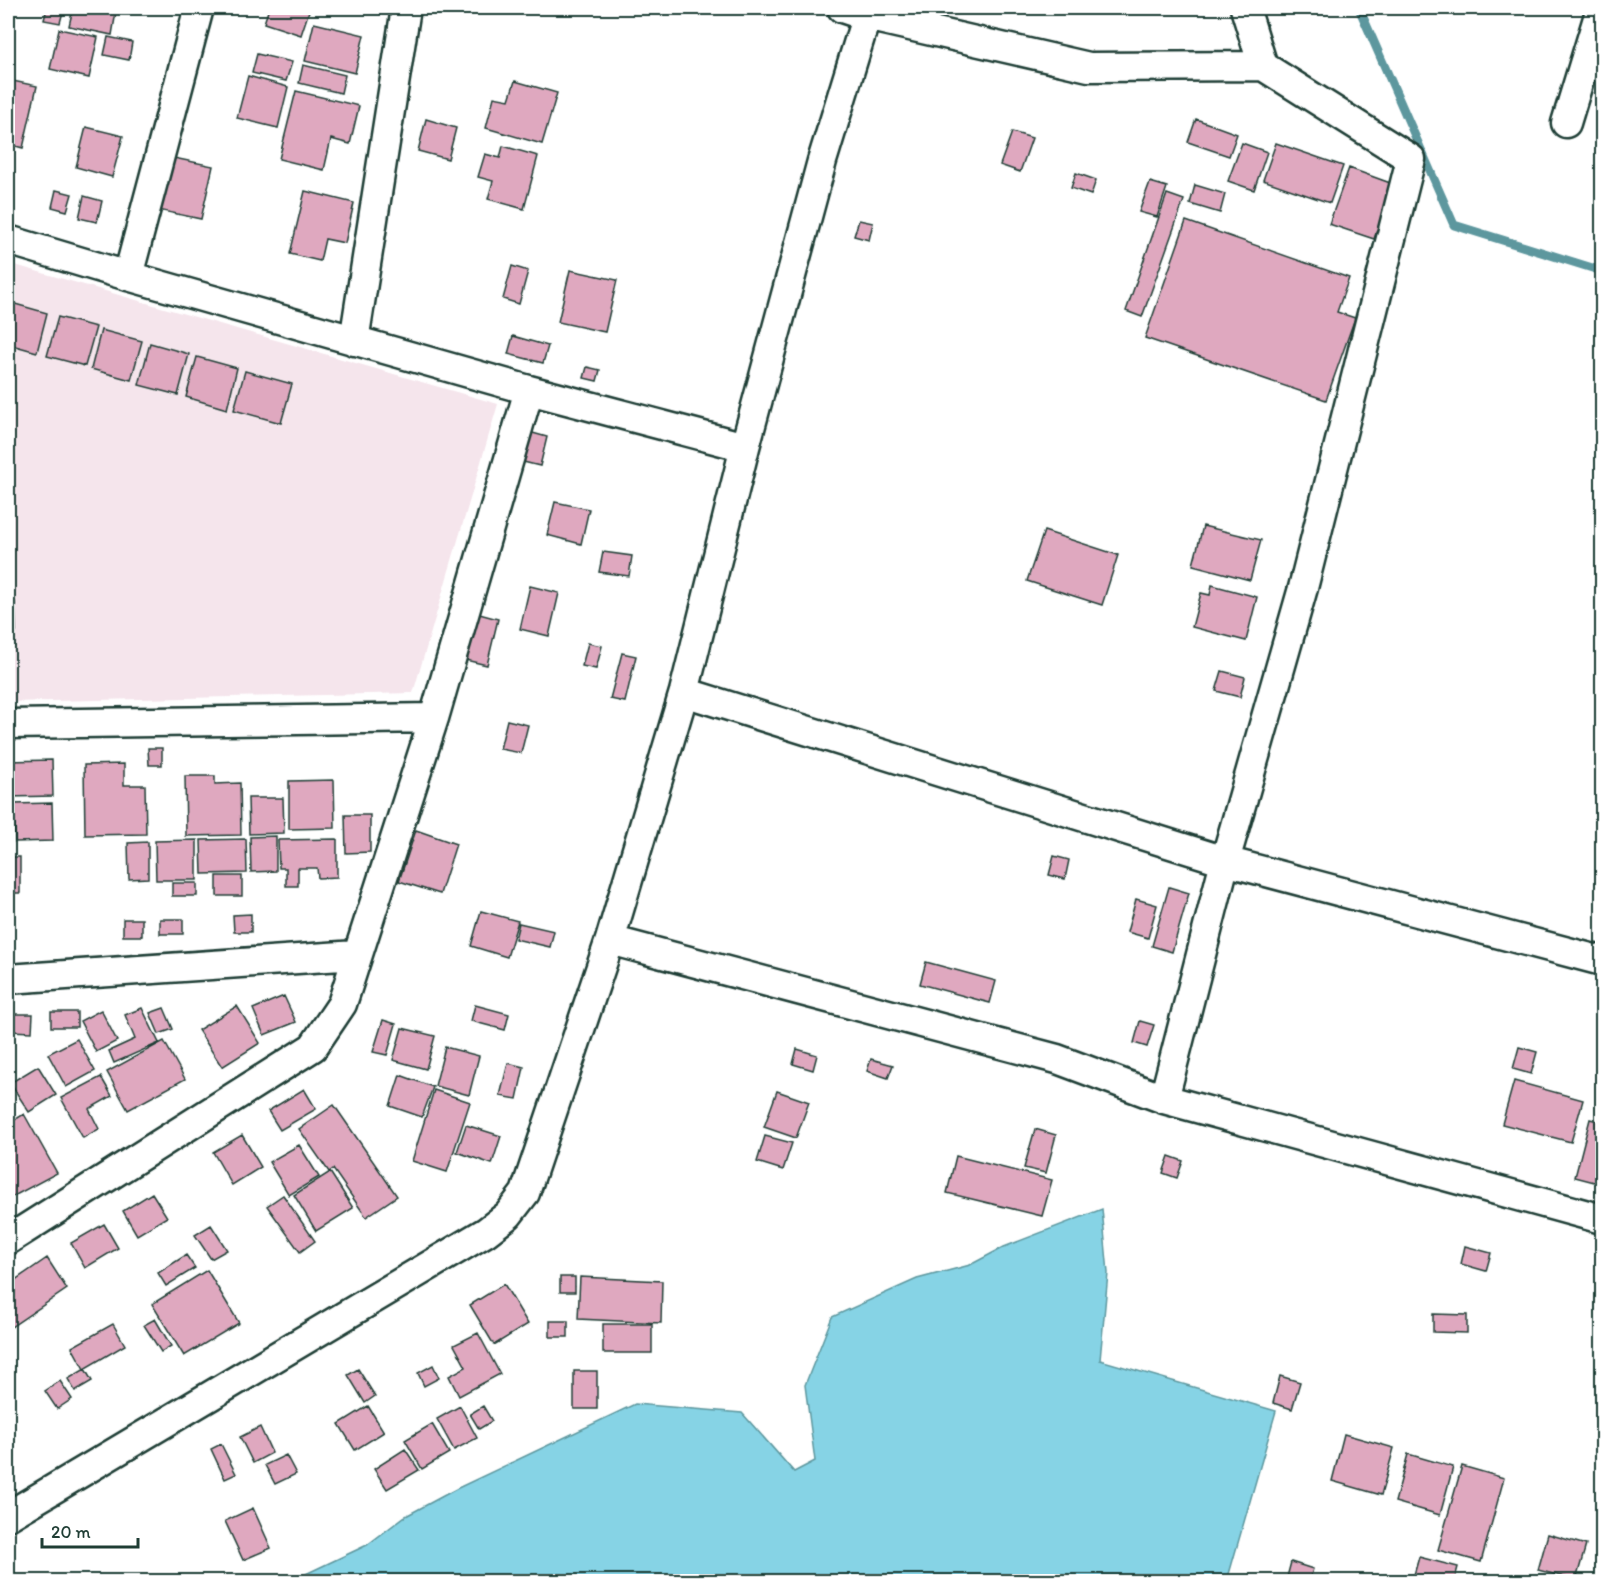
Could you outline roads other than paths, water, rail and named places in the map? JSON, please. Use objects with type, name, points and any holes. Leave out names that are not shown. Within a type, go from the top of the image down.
[{"type":"street","points":[[128,276],[199,8]]},
{"type":"street","points":[[354,341],[406,8]]},
{"type":"street","points":[[1245,8],[1263,66]]},
{"type":"street","points":[[1566,123],[1601,8]]},
{"type":"street","points":[[8,1516],[486,1232],[508,1215],[525,1193],[610,940],[684,692],[745,447],[822,160],[859,10],[1089,67],[1263,66],[1411,159],[1303,588],[1225,861],[1164,1099]]},
{"type":"street","points":[[8,240],[354,341],[745,447]]},
{"type":"street","points":[[8,1240],[313,1047],[342,1004],[434,718],[529,390]]},
{"type":"street","points":[[684,692],[1225,861],[1602,962]]},
{"type":"street","points":[[8,724],[434,718]]},
{"type":"street","points":[[610,940],[1057,1059],[1164,1099],[1602,1219]]},
{"type":"street","points":[[8,979],[356,955]]},
{"type":"water","points":[[1102,1209],[1108,1273],[1100,1360],[1276,1411],[1227,1581],[291,1581],[367,1545],[404,1517],[458,1488],[635,1404],[742,1413],[794,1472],[815,1461],[805,1385],[832,1317],[917,1279],[970,1265],[1004,1247]]},
{"type":"waterway","points":[[1359,8],[1454,225],[1602,271]]}]
